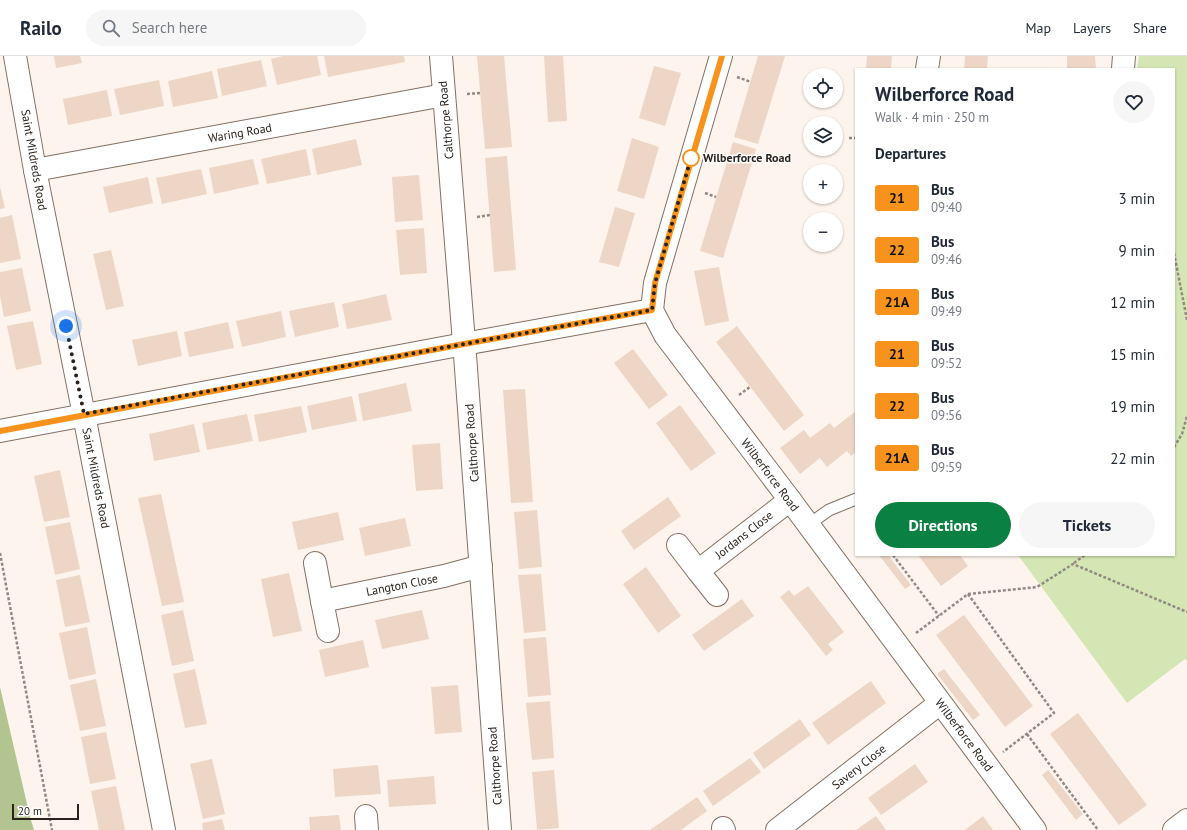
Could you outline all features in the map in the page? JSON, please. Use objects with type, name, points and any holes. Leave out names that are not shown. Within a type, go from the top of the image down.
[{"type":"street","name":"Saint Mildreds Road","points":[[15,56],[35,170],[84,414],[164,830]]},
{"type":"street","name":"Calthorpe Road","points":[[441,56],[500,830]]},
{"type":"street","points":[[0,431],[84,414],[652,310],[655,283],[722,56]]},
{"type":"street","points":[[927,68],[929,56]]},
{"type":"street","points":[[1123,68],[1124,56]]},
{"type":"street","name":"Waring Road","points":[[35,170],[444,95]]},
{"type":"street","name":"Wilberforce Road","points":[[652,310],[665,335],[790,500],[1035,830]]},
{"type":"street","name":"Jordans Close","points":[[698,571],[790,500]]},
{"type":"street","points":[[678,545],[716,595]]},
{"type":"street","points":[[315,563],[328,631]]},
{"type":"street","name":"Langton Close","points":[[322,601],[444,576],[481,566]]},
{"type":"street","name":"Savery Close","points":[[777,830],[940,704]]},
{"type":"street","points":[[1174,830],[1187,820]]},
{"type":"lane","points":[[808,525],[829,510],[855,499]]},
{"type":"path","points":[[849,138],[855,138]]},
{"type":"path","points":[[1175,258],[1187,320]]},
{"type":"path","points":[[1175,444],[1182,434],[1187,416]]},
{"type":"path","points":[[0,553],[52,830]]},
{"type":"path","points":[[894,556],[939,616]]},
{"type":"path","points":[[898,646],[968,594],[1037,587],[1074,564],[1084,556]]},
{"type":"path","points":[[1074,564],[1187,612]]},
{"type":"path","points":[[968,594],[1054,712],[986,765]]},
{"type":"path","points":[[1027,734],[1098,830]]},
{"type":"green space","points":[[1139,56],[1187,56],[1187,661],[1185,659],[1127,703],[1019,556],[1175,556],[1175,68],[1137,68]]},
{"type":"green space","points":[[0,687],[30,817],[34,830],[0,830]]},
{"type":"building","points":[[54,56],[80,56],[82,63],[56,68]]},
{"type":"building","points":[[283,56],[317,56],[321,75],[277,85],[271,59]]},
{"type":"building","points":[[324,56],[404,56],[405,62],[328,77]]},
{"type":"building","points":[[477,56],[504,56],[512,147],[485,149]]},
{"type":"building","points":[[544,56],[563,56],[567,121],[548,122]]},
{"type":"building","points":[[758,56],[785,56],[758,144],[734,137]]},
{"type":"building","points":[[867,56],[892,56],[891,68],[866,68]]},
{"type":"building","points":[[965,56],[988,56],[987,68],[964,68]]},
{"type":"building","points":[[1067,56],[1095,56],[1096,68],[1067,68]]},
{"type":"building","points":[[261,60],[267,86],[222,96],[217,69]]},
{"type":"building","points":[[654,66],[681,73],[665,126],[639,118]]},
{"type":"building","points":[[212,71],[218,98],[173,107],[168,81]]},
{"type":"building","points":[[159,80],[164,106],[120,115],[114,89]]},
{"type":"building","points":[[107,90],[112,116],[68,125],[63,99]]},
{"type":"building","points":[[632,138],[659,147],[644,199],[617,191]]},
{"type":"building","points":[[356,139],[362,165],[317,175],[312,149]]},
{"type":"building","points":[[733,142],[756,149],[723,258],[700,251]]},
{"type":"building","points":[[306,149],[311,175],[267,184],[261,159]]},
{"type":"building","points":[[507,156],[516,270],[494,272],[485,158]]},
{"type":"building","points":[[253,159],[259,184],[214,194],[209,168]]},
{"type":"building","points":[[201,169],[207,194],[162,204],[156,178]]},
{"type":"building","points":[[419,175],[423,220],[395,222],[392,177]]},
{"type":"building","points":[[148,177],[153,203],[109,213],[103,187]]},
{"type":"building","points":[[0,187],[5,208],[0,209]]},
{"type":"building","points":[[615,207],[635,213],[619,267],[599,262]]},
{"type":"building","points":[[12,215],[21,259],[0,263],[0,218]]},
{"type":"building","points":[[424,228],[427,273],[400,275],[396,230]]},
{"type":"building","points":[[111,250],[124,306],[106,310],[93,254]]},
{"type":"building","points":[[719,267],[729,321],[705,326],[694,271]]},
{"type":"building","points":[[22,268],[31,311],[4,317],[0,296],[0,272]]},
{"type":"building","points":[[386,294],[392,320],[347,329],[342,304]]},
{"type":"building","points":[[334,302],[339,327],[295,337],[289,311]]},
{"type":"building","points":[[281,311],[286,337],[242,347],[236,321]]},
{"type":"building","points":[[33,321],[42,364],[16,370],[7,326]]},
{"type":"building","points":[[228,322],[234,348],[189,357],[184,332]]},
{"type":"building","points":[[737,326],[804,415],[784,431],[716,342]]},
{"type":"building","points":[[177,331],[182,356],[138,366],[132,340]]},
{"type":"building","points":[[633,349],[668,395],[649,409],[614,363]]},
{"type":"building","points":[[406,383],[412,411],[363,421],[358,394]]},
{"type":"building","points":[[525,389],[533,502],[511,503],[503,390]]},
{"type":"building","points":[[352,396],[357,421],[312,430],[307,406]]},
{"type":"building","points":[[680,405],[716,453],[691,471],[656,423]]},
{"type":"building","points":[[301,406],[307,432],[259,442],[254,415]]},
{"type":"building","points":[[855,412],[855,453],[851,456],[847,451],[827,467],[820,458],[800,474],[780,448],[804,430],[810,438],[830,423],[834,428]]},
{"type":"building","points":[[247,414],[253,441],[207,450],[202,423]]},
{"type":"building","points":[[194,424],[200,452],[154,461],[149,434]]},
{"type":"building","points":[[440,443],[443,489],[416,491],[412,445]]},
{"type":"building","points":[[60,470],[70,517],[44,522],[34,476]]},
{"type":"building","points":[[161,494],[184,602],[162,606],[138,498]]},
{"type":"building","points":[[668,497],[681,516],[634,550],[621,531]]},
{"type":"building","points":[[537,510],[542,567],[519,569],[514,512]]},
{"type":"building","points":[[338,512],[344,540],[298,550],[292,522]]},
{"type":"building","points":[[405,518],[411,546],[365,556],[359,528]]},
{"type":"building","points":[[70,522],[80,569],[55,575],[45,527]]},
{"type":"building","points":[[880,556],[889,556],[911,585],[905,589]]},
{"type":"building","points":[[919,556],[961,556],[968,566],[941,586]]},
{"type":"building","points":[[646,567],[681,616],[658,633],[623,584]]},
{"type":"building","points":[[289,573],[302,631],[273,637],[261,579]]},
{"type":"building","points":[[541,574],[546,631],[524,633],[518,575]]},
{"type":"building","points":[[80,575],[90,622],[65,627],[56,580]]},
{"type":"building","points":[[808,586],[844,632],[828,644],[833,650],[826,656],[780,597],[789,590],[794,596]]},
{"type":"building","points":[[742,599],[754,616],[704,651],[692,635]]},
{"type":"building","points":[[183,610],[194,661],[172,666],[161,615]]},
{"type":"building","points":[[422,610],[429,639],[382,649],[375,620]]},
{"type":"building","points":[[964,615],[1033,706],[1005,727],[936,635]]},
{"type":"building","points":[[87,627],[96,674],[69,680],[59,633]]},
{"type":"building","points":[[546,637],[551,695],[528,697],[523,639]]},
{"type":"building","points":[[363,640],[369,667],[325,677],[319,650]]},
{"type":"building","points":[[195,669],[207,724],[185,728],[173,674]]},
{"type":"building","points":[[944,669],[980,715],[973,720],[938,675],[938,673]]},
{"type":"building","points":[[96,679],[106,726],[80,731],[70,685]]},
{"type":"building","points":[[871,681],[886,703],[828,745],[812,723]]},
{"type":"building","points":[[458,685],[462,732],[435,734],[431,687]]},
{"type":"building","points":[[550,701],[554,758],[532,760],[526,703]]},
{"type":"building","points":[[1078,713],[1147,805],[1119,825],[1050,734]]},
{"type":"building","points":[[800,719],[811,735],[764,769],[753,753]]},
{"type":"building","points":[[106,732],[116,779],[90,784],[81,737]]},
{"type":"building","points":[[750,758],[761,772],[713,806],[703,791]]},
{"type":"building","points":[[212,759],[225,814],[203,819],[190,764]]},
{"type":"building","points":[[915,764],[928,782],[881,815],[868,798]]},
{"type":"building","points":[[378,765],[381,794],[335,797],[333,769]]},
{"type":"building","points":[[554,770],[559,828],[537,830],[532,772]]},
{"type":"building","points":[[1048,770],[1083,814],[1076,820],[1042,775]]},
{"type":"building","points":[[434,776],[436,804],[389,807],[387,780]]},
{"type":"building","points":[[116,786],[125,830],[99,830],[91,791]]},
{"type":"building","points":[[697,797],[707,811],[681,830],[650,830]]},
{"type":"building","points":[[339,815],[341,830],[310,830],[309,817]]},
{"type":"building","points":[[876,816],[886,830],[856,830]]},
{"type":"building","points":[[983,816],[993,830],[965,830]]},
{"type":"building","points":[[222,819],[225,830],[203,830],[202,823]]},
{"type":"bus line","name":"21","points":[[0,431],[84,414],[652,310],[655,283],[722,56]]},
{"type":"place","name":"Wilberforce Road","points":[[691,158]]},
{"type":"route","points":[[66,326],[84,414],[652,310],[655,283],[691,158]]}]
